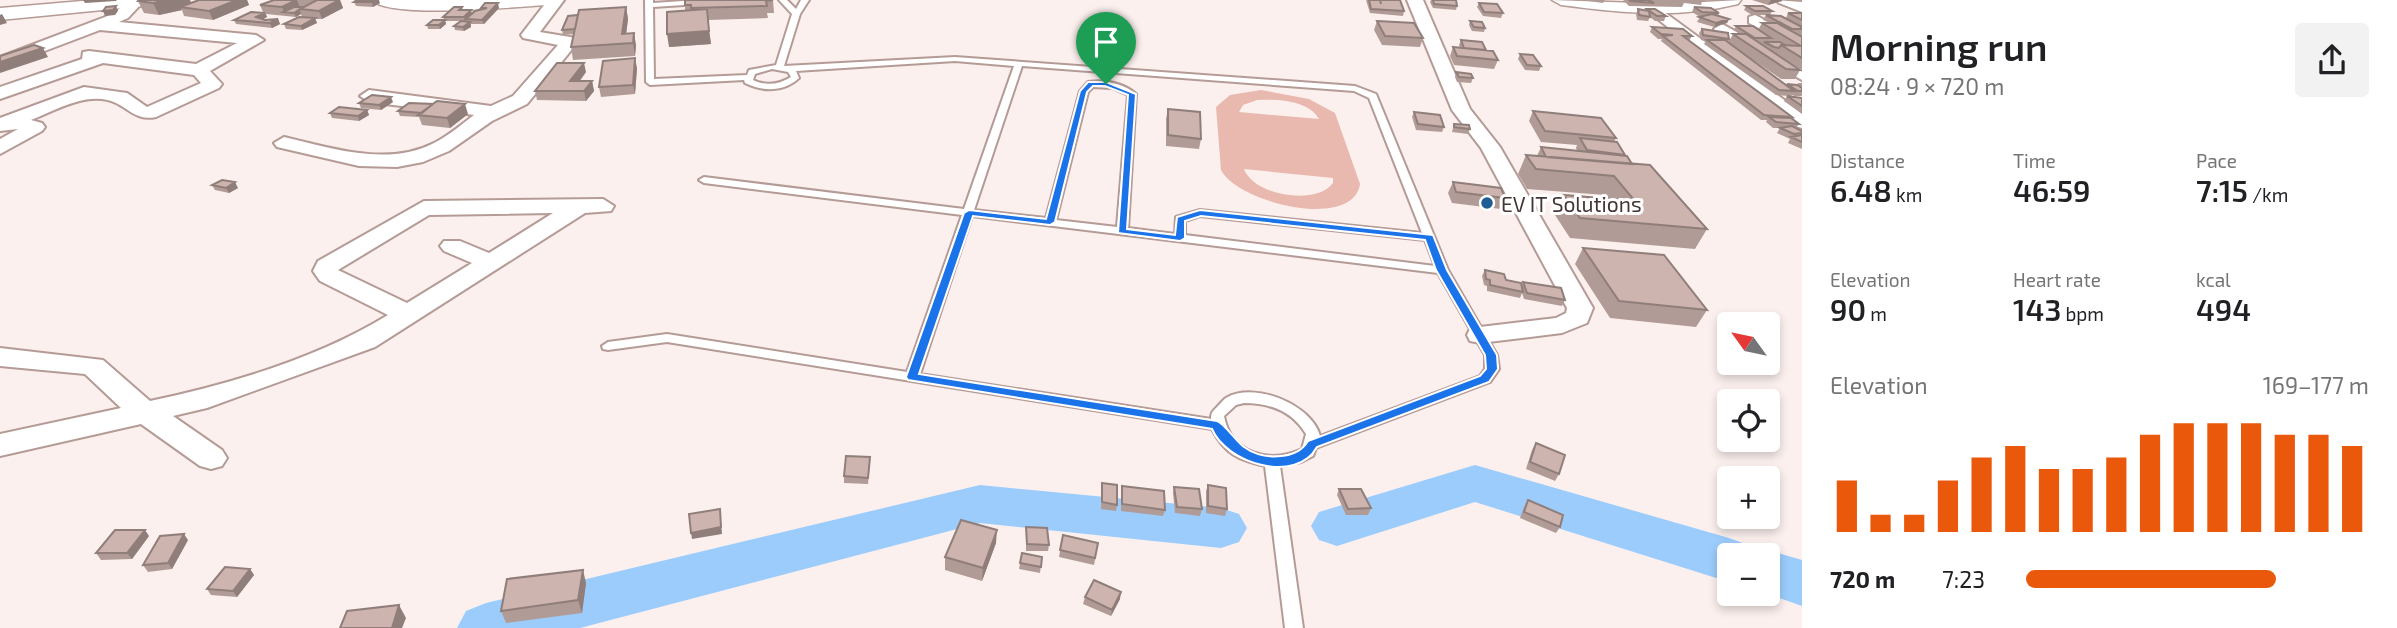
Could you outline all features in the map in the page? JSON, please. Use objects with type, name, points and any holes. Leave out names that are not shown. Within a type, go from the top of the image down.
[{"type":"street","points":[[0,14],[154,0]]},
{"type":"street","points":[[394,1],[451,6],[546,0]]},
{"type":"street","points":[[284,143],[380,163],[405,160],[433,152],[452,142],[493,112],[520,100],[570,42],[529,35],[556,0]]},
{"type":"street","points":[[1415,0],[1461,110],[1490,147],[1580,308],[1578,317],[1562,326],[1480,335]]},
{"type":"street","points":[[1561,0],[1656,10],[1695,9],[1732,0]]},
{"type":"street","points":[[1784,0],[1802,7]]},
{"type":"street","points":[[0,63],[122,15],[135,2]]},
{"type":"street","points":[[0,93],[95,57],[199,70],[256,40],[99,25],[95,22],[96,17],[108,5]]},
{"type":"street","points":[[1656,10],[1802,122]]},
{"type":"street","points":[[1679,28],[1722,29],[1761,24],[1802,46]]},
{"type":"street","points":[[1722,29],[1802,75]]},
{"type":"street","points":[[0,47],[27,54]]},
{"type":"street","points":[[5,123],[84,93],[120,97],[137,110],[155,111],[213,84],[199,70]]},
{"type":"street","points":[[369,96],[493,112]]},
{"type":"street","points":[[1767,97],[1802,98]]},
{"type":"street","points":[[0,148],[35,127],[5,123]]},
{"type":"street","points":[[0,445],[221,394],[321,359],[365,341],[491,262],[592,206],[421,208],[327,266],[329,276],[408,314]]},
{"type":"street","points":[[452,246],[491,262]]},
{"type":"street","points":[[0,357],[93,366],[147,413],[211,458]]},
{"type":"lane","points":[[783,0],[796,14]]},
{"type":"lane","points":[[782,68],[796,14],[805,0]]},
{"type":"lane","points":[[713,1],[649,3],[650,82],[748,77],[758,70],[782,68],[955,60],[1366,91],[1373,96],[1442,270],[1491,355],[1492,369],[1485,379],[1313,444]]},
{"type":"lane","points":[[912,377],[1019,63]]},
{"type":"lane","points":[[748,77],[748,81],[758,86],[780,86],[795,79],[794,73],[782,68]]},
{"type":"lane","points":[[1050,222],[1084,91],[1091,84],[1106,84],[1132,94],[1122,231]]},
{"type":"lane","points":[[704,180],[1442,270]]},
{"type":"lane","points":[[1180,238],[1180,219],[1200,213],[1429,237]]},
{"type":"lane","points":[[608,346],[667,338],[1217,425]]},
{"type":"lane","points":[[1258,398],[1287,406],[1299,414],[1313,434],[1313,444],[1308,453],[1299,458],[1272,462],[1242,453],[1221,435],[1217,415],[1231,401],[1258,398]]},
{"type":"lane","points":[[1272,462],[1294,628]]},
{"type":"shaded area","points":[[1261,90],[1309,99],[1335,113],[1360,184],[1353,198],[1338,206],[1317,209],[1294,207],[1249,193],[1232,182],[1221,170],[1216,107],[1230,95]],"holes":[[[1257,100],[1300,104],[1319,119],[1239,112],[1243,105]],[[1244,169],[1333,178],[1333,183],[1325,190],[1313,194],[1286,195],[1260,186]]]},
{"type":"building","points":[[139,0],[167,0],[153,3]]},
{"type":"building","points":[[199,0],[237,0],[209,11],[180,7]]},
{"type":"building","points":[[274,0],[296,0],[282,7],[260,5]]},
{"type":"building","points":[[317,0],[339,0],[319,11],[300,9]]},
{"type":"building","points":[[357,0],[376,0],[354,2]]},
{"type":"building","points":[[685,0],[773,0],[766,1],[767,6],[691,8],[691,5],[685,5]]},
{"type":"building","points":[[1369,0],[1400,0],[1404,11],[1371,9]]},
{"type":"building","points":[[1433,0],[1456,0],[1457,6],[1434,4]]},
{"type":"building","points":[[1629,0],[1648,0],[1654,3],[1631,1]]},
{"type":"building","points":[[485,3],[498,3],[482,20],[466,19],[475,11],[487,8],[481,8]]},
{"type":"building","points":[[1479,3],[1497,4],[1503,13],[1484,12]]},
{"type":"building","points":[[116,6],[113,10],[103,11],[106,7]]},
{"type":"building","points":[[1746,6],[1763,6],[1772,11],[1755,11]]},
{"type":"building","points":[[294,7],[303,7],[294,13],[283,12]]},
{"type":"building","points":[[454,7],[471,10],[464,17],[443,17]]},
{"type":"building","points":[[626,7],[622,34],[634,33],[633,43],[571,47],[579,10]]},
{"type":"building","points":[[1694,7],[1711,8],[1719,13],[1702,12]]},
{"type":"building","points":[[707,9],[709,31],[667,34],[667,12]]},
{"type":"building","points":[[1638,9],[1649,11],[1650,17],[1639,15]]},
{"type":"building","points":[[1647,9],[1655,9],[1666,16],[1657,16]]},
{"type":"building","points":[[251,12],[265,13],[256,17],[265,20],[278,19],[270,23],[234,20]]},
{"type":"building","points":[[1788,13],[1802,13],[1802,20]]},
{"type":"building","points":[[1712,14],[1729,19],[1716,23],[1699,17]]},
{"type":"building","points":[[578,15],[575,29],[562,30],[568,16]]},
{"type":"building","points":[[1766,15],[1781,16],[1802,29],[1792,29]]},
{"type":"building","points":[[299,17],[315,18],[301,26],[284,24]]},
{"type":"building","points":[[433,20],[445,20],[439,25],[427,25]]},
{"type":"building","points":[[461,21],[470,22],[463,27],[454,26]]},
{"type":"building","points":[[1377,21],[1414,23],[1423,38],[1385,36]]},
{"type":"building","points":[[1470,21],[1482,22],[1485,28],[1474,27]]},
{"type":"building","points":[[1762,23],[1777,23],[1802,37],[1802,58],[1781,45],[1801,46]]},
{"type":"building","points":[[1736,26],[1753,26],[1771,38],[1755,38]]},
{"type":"building","points":[[1652,27],[1683,29],[1692,36],[1683,36],[1792,117],[1764,115],[1663,36],[1673,35],[1661,34]]},
{"type":"building","points":[[1702,29],[1728,33],[1729,39],[1703,35]]},
{"type":"building","points":[[1733,34],[1746,34],[1800,70],[1786,69]]},
{"type":"building","points":[[1461,40],[1482,42],[1486,50],[1464,48]]},
{"type":"building","points":[[1707,40],[1725,40],[1794,91],[1779,90]]},
{"type":"building","points":[[1764,42],[1780,42],[1785,45],[1779,48]]},
{"type":"building","points":[[34,45],[43,48],[0,62],[0,56]]},
{"type":"building","points":[[1453,47],[1493,51],[1498,60],[1457,56]]},
{"type":"building","points":[[1520,54],[1533,55],[1541,66],[1527,65]]},
{"type":"building","points":[[635,58],[633,85],[599,87],[603,61]]},
{"type":"building","points":[[557,63],[584,63],[570,81],[592,81],[584,91],[535,91]]},
{"type":"building","points":[[1456,72],[1471,74],[1473,78],[1459,77]]},
{"type":"building","points":[[1787,84],[1797,85],[1802,91],[1798,91]]},
{"type":"building","points":[[372,95],[391,97],[379,105],[359,103]]},
{"type":"building","points":[[1787,96],[1802,98],[1802,106]]},
{"type":"building","points":[[437,101],[465,104],[447,118],[418,115]]},
{"type":"building","points":[[409,103],[433,104],[422,113],[398,111]]},
{"type":"building","points":[[339,107],[367,110],[358,116],[330,113]]},
{"type":"building","points":[[1168,109],[1200,112],[1201,139],[1168,135]]},
{"type":"building","points":[[1533,111],[1601,118],[1616,138],[1545,131]]},
{"type":"building","points":[[1414,112],[1440,115],[1444,127],[1418,124]]},
{"type":"building","points":[[1769,117],[1791,118],[1799,124],[1776,122]]},
{"type":"building","points":[[1454,124],[1469,125],[1470,129],[1454,127]]},
{"type":"building","points":[[1792,126],[1802,133],[1794,134],[1780,128]]},
{"type":"building","points":[[1802,135],[1802,142],[1791,137]]},
{"type":"building","points":[[1580,138],[1617,142],[1625,155],[1587,150]]},
{"type":"building","points":[[1541,147],[1627,156],[1632,164],[1546,157]]},
{"type":"building","points":[[1526,155],[1650,165],[1707,229],[1580,218],[1564,195],[1635,201],[1614,176],[1536,169]]},
{"type":"building","points":[[222,180],[235,182],[226,188],[212,185]]},
{"type":"building","points":[[1453,182],[1501,188],[1505,198],[1456,192]]},
{"type":"building","points":[[1583,248],[1664,255],[1707,310],[1619,301]]},
{"type":"building","points":[[1485,270],[1504,274],[1506,280],[1521,283],[1523,292],[1490,285]]},
{"type":"building","points":[[1523,282],[1561,288],[1565,300],[1527,293]]},
{"type":"building","points":[[1536,443],[1565,455],[1559,474],[1530,462]]},
{"type":"building","points":[[846,456],[870,457],[868,478],[844,476]]},
{"type":"building","points":[[1102,483],[1117,485],[1117,505],[1102,502]]},
{"type":"building","points":[[1208,485],[1226,488],[1227,509],[1208,506]]},
{"type":"building","points":[[1122,486],[1164,491],[1165,510],[1122,504]]},
{"type":"building","points":[[1174,487],[1199,489],[1202,509],[1177,507]]},
{"type":"building","points":[[1339,489],[1361,489],[1371,508],[1348,509]]},
{"type":"building","points":[[1528,500],[1563,515],[1560,527],[1524,512]]},
{"type":"building","points":[[720,509],[721,527],[691,533],[689,514]]},
{"type":"building","points":[[961,520],[997,530],[983,568],[945,557]]},
{"type":"building","points":[[1026,527],[1047,528],[1049,545],[1027,544]]},
{"type":"building","points":[[115,530],[145,530],[127,553],[96,553]]},
{"type":"building","points":[[184,534],[168,563],[143,565],[160,536]]},
{"type":"building","points":[[1063,535],[1098,543],[1095,558],[1060,550]]},
{"type":"building","points":[[1022,553],[1042,557],[1041,567],[1020,563]]},
{"type":"building","points":[[225,567],[250,569],[233,591],[207,589]]},
{"type":"building","points":[[583,570],[578,600],[501,611],[507,579]]},
{"type":"building","points":[[1094,580],[1121,592],[1112,610],[1085,597]]},
{"type":"building","points":[[399,605],[392,628],[340,628],[347,611]]},
{"type":"waterway","points":[[1337,526],[1475,483],[1717,556]]},
{"type":"waterway","points":[[486,628],[980,504],[1221,528]]},
{"type":"waterway","points":[[1780,576],[1802,583]]},
{"type":"place","name":"EV IT Solutions","points":[[1487,203]]},
{"type":"route","points":[[1091,84],[1106,84],[1123,88],[1132,94],[1122,231],[1180,238],[1180,219],[1184,215],[1200,213],[1429,237],[1442,270],[1491,355],[1492,369],[1485,379],[1313,444],[1308,453],[1299,458],[1272,462],[1256,459],[1230,445],[1217,425],[912,377],[969,213],[1050,222],[1084,91],[1091,84]]}]
